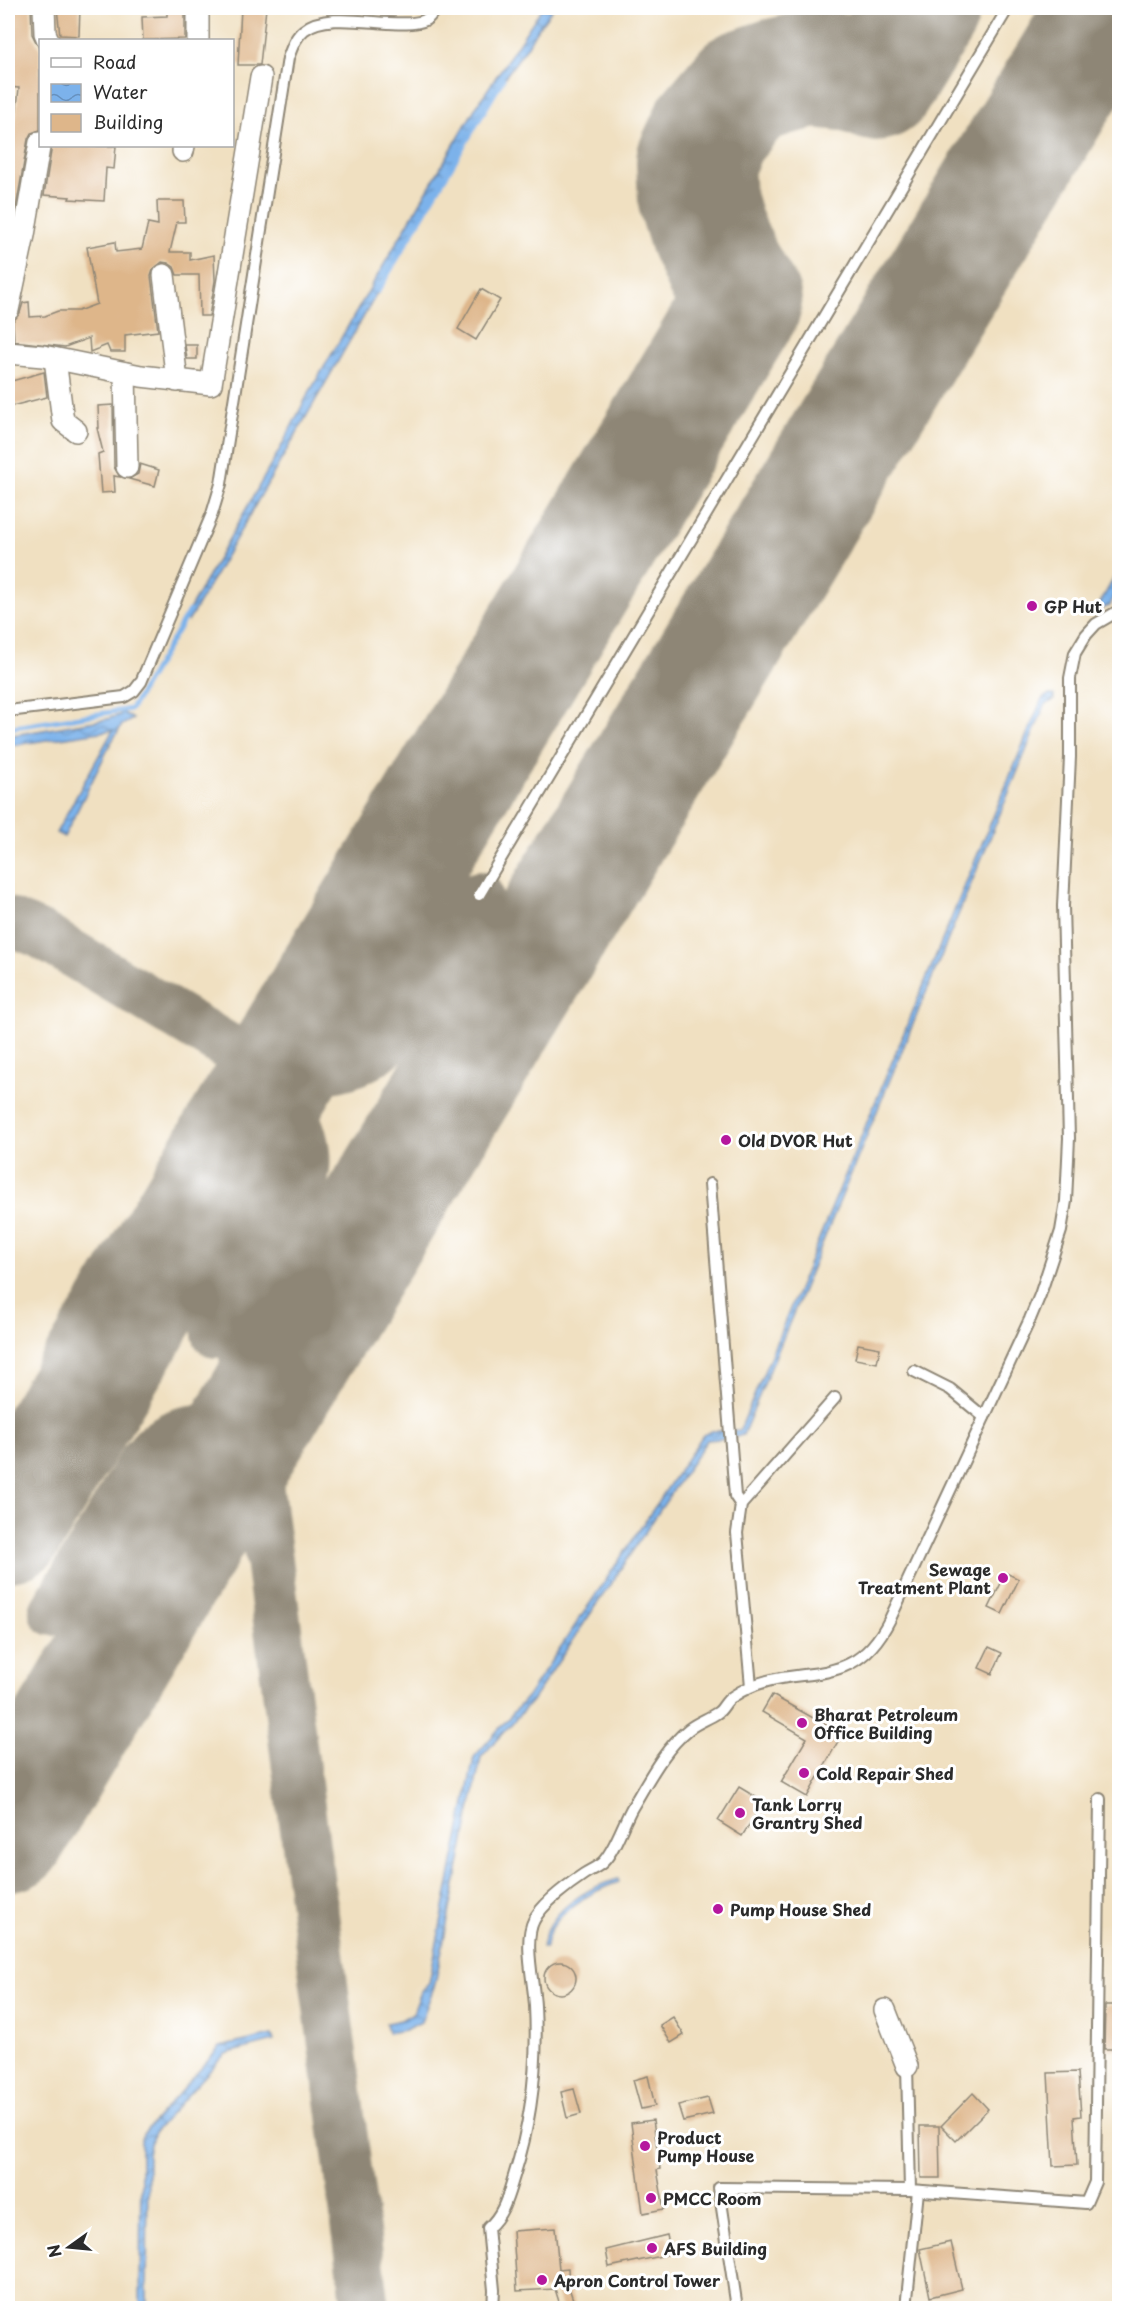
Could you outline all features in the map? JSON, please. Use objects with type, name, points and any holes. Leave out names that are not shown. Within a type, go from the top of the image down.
[{"type":"street","points":[[44,8],[45,33],[48,39]]},
{"type":"street","points":[[198,8],[198,39]]},
{"type":"street","points":[[8,353],[177,381],[211,384],[261,77]]},
{"type":"street","points":[[8,310],[39,147]]},
{"type":"street","points":[[164,275],[177,381]]},
{"type":"street","points":[[55,359],[63,421],[76,431]]},
{"type":"street","points":[[125,373],[127,467]]},
{"type":"street","points":[[885,2010],[907,2066]]},
{"type":"lane","points":[[8,711],[124,697],[134,691],[141,682],[212,514],[219,492],[288,58],[296,38],[310,25],[327,22],[419,22],[430,17],[435,8]]},
{"type":"lane","points":[[478,895],[1008,8]]},
{"type":"lane","points":[[493,2308],[494,2290],[488,2228],[501,2215],[514,2176],[526,2133],[534,2080],[536,2019],[530,1951],[532,1922],[567,1887],[604,1861],[634,1804],[665,1755],[680,1737],[704,1719],[718,1713],[728,1699],[751,1686],[777,1677],[816,1674],[841,1668],[858,1660],[877,1642],[890,1619],[1040,1295],[1063,1216],[1069,1165],[1063,906],[1070,757],[1070,678],[1075,653],[1086,635],[1096,624],[1119,610]]},
{"type":"lane","points":[[710,1184],[735,1497],[741,1505]]},
{"type":"lane","points":[[914,1371],[950,1389],[984,1417]]},
{"type":"lane","points":[[751,1686],[737,1533],[741,1505],[835,1398]]},
{"type":"lane","points":[[738,2308],[719,2188],[914,2190],[1086,2203],[1095,2182],[1100,1799]]},
{"type":"lane","points":[[906,2308],[914,2190],[907,2066]]},
{"type":"water","points":[[542,8],[553,8],[502,81],[467,137],[188,622],[185,617],[281,447],[306,398],[476,107]]},
{"type":"water","points":[[1119,569],[1119,581],[1110,606],[1101,609],[1100,603]]},
{"type":"water","points":[[1048,695],[1054,695],[1054,700],[1045,705],[743,1435],[707,1440],[532,1701],[481,1757],[435,1984],[421,2022],[405,2030],[388,2033],[386,2023],[401,2020],[413,2013],[421,1992],[429,1983],[474,1757],[527,1697],[703,1435],[712,1431],[740,1430],[1040,703]]},
{"type":"water","points":[[122,712],[133,719],[122,725],[112,741],[64,837],[56,833],[113,730],[8,746],[8,736],[107,719],[120,715]]},
{"type":"water","points":[[618,1879],[619,1882],[584,1898],[562,1915],[548,1936],[546,1948],[542,1948],[551,1923],[560,1912],[581,1895]]},
{"type":"water","points":[[272,2035],[274,2041],[225,2054],[156,2130],[148,2155],[147,2308],[140,2308],[141,2139],[143,2134],[220,2047]]},
{"type":"building","points":[[8,8],[31,8],[32,34],[39,48],[39,130],[31,133],[28,139],[16,208],[8,227],[8,134],[14,134],[19,88],[8,87]]},
{"type":"building","points":[[57,8],[80,8],[79,36],[60,35]]},
{"type":"building","points":[[167,8],[185,8],[185,39],[143,39],[142,17],[167,16]]},
{"type":"building","points":[[241,8],[266,8],[260,65],[238,65]]},
{"type":"building","points":[[52,147],[116,147],[114,169],[106,168],[104,201],[44,195]]},
{"type":"building","points":[[157,201],[184,201],[185,222],[177,222],[170,252],[190,252],[190,260],[214,255],[215,281],[209,316],[200,316],[199,275],[177,275],[174,267],[162,262],[153,270],[151,276],[158,331],[125,335],[125,352],[110,352],[107,345],[90,352],[89,338],[65,347],[14,341],[13,321],[20,313],[23,303],[29,302],[30,317],[45,316],[58,311],[78,311],[97,304],[87,247],[115,242],[116,252],[142,249],[148,223],[158,225]]},
{"type":"building","points":[[481,289],[500,300],[476,340],[458,329]]},
{"type":"building","points":[[185,345],[197,345],[197,359],[187,359]]},
{"type":"building","points":[[44,372],[47,397],[8,407],[8,382]]},
{"type":"building","points":[[113,405],[114,467],[120,477],[114,476],[115,492],[101,493],[98,454],[103,452],[97,428],[99,428],[98,406]]},
{"type":"building","points":[[140,464],[159,470],[155,486],[129,479],[138,474]]},
{"type":"building","points":[[858,1344],[880,1348],[877,1363],[855,1359]]},
{"type":"building","points":[[1006,1573],[1019,1579],[1002,1614],[989,1608]]},
{"type":"building","points":[[989,1647],[1002,1653],[992,1674],[979,1668]]},
{"type":"building","points":[[772,1695],[842,1734],[807,1797],[781,1782],[807,1738],[762,1712]]},
{"type":"building","name":"Tank Lorry Grantry Shed","points":[[739,1787],[764,1802],[742,1836],[718,1821]]},
{"type":"building","points":[[560,1962],[571,1967],[576,1978],[571,1989],[560,1994],[549,1989],[544,1978],[549,1967]]},
{"type":"building","points":[[1105,2005],[1119,2005],[1119,2049],[1104,2049]]},
{"type":"building","points":[[673,2017],[684,2035],[671,2043],[660,2025]]},
{"type":"building","points":[[1078,2072],[1081,2116],[1074,2117],[1077,2165],[1053,2166],[1048,2073]]},
{"type":"building","points":[[648,2076],[655,2106],[641,2109],[633,2080]]},
{"type":"building","points":[[574,2089],[581,2114],[567,2118],[561,2092]]},
{"type":"building","points":[[973,2093],[988,2109],[956,2141],[941,2126]]},
{"type":"building","points":[[708,2098],[713,2114],[683,2121],[678,2105]]},
{"type":"building","points":[[653,2120],[660,2169],[657,2170],[664,2209],[643,2213],[631,2123]]},
{"type":"building","points":[[920,2126],[939,2126],[940,2178],[921,2178]]},
{"type":"building","points":[[555,2228],[559,2269],[568,2268],[569,2288],[576,2308],[561,2308],[555,2289],[517,2291],[513,2231]]},
{"type":"building","points":[[667,2235],[671,2254],[609,2267],[606,2250]]},
{"type":"building","points":[[951,2242],[962,2289],[930,2297],[920,2249]]},
{"type":"waterway","points":[[378,291],[503,79]]},
{"type":"waterway","points":[[8,728],[131,709],[189,611]]},
{"type":"taxiway","points":[[244,1055],[263,1063],[306,1071],[327,1070],[367,1057],[384,1045],[398,1028],[479,895]]},
{"type":"taxiway","points":[[8,921],[41,935],[250,1060],[272,1082],[291,1109],[304,1139],[306,1155],[304,1180],[293,1206],[216,1334]]},
{"type":"taxiway","points":[[247,1289],[239,1323],[254,1444]]},
{"type":"taxiway","points":[[53,1612],[137,1470],[160,1442],[182,1431],[207,1428],[232,1432],[254,1444],[366,2308]]},
{"type":"runway","points":[[8,1523],[743,302],[724,271],[707,233],[697,200],[695,162],[710,129],[745,88],[777,77],[812,69],[853,73],[876,82],[921,8]]},
{"type":"runway","points":[[8,1833],[308,1330],[1108,8]]},
{"type":"place","name":"GP Hut","points":[[1032,606]]},
{"type":"place","name":"Old DVOR Hut","points":[[726,1140]]},
{"type":"place","name":"Sewage Treatment Plant","points":[[1003,1578]]},
{"type":"place","name":"Bharat Petroleum Office Building","points":[[802,1723]]},
{"type":"place","name":"Cold Repair Shed","points":[[804,1773]]},
{"type":"place","name":"Tank Lorry Grantry Shed","points":[[740,1813]]},
{"type":"place","name":"Pump House Shed","points":[[718,1909]]},
{"type":"place","name":"Product Pump House","points":[[645,2146]]},
{"type":"place","name":"PMCC Room","points":[[651,2198]]},
{"type":"place","name":"AFS Building","points":[[652,2248]]},
{"type":"place","name":"Apron Control Tower","points":[[542,2280]]}]
